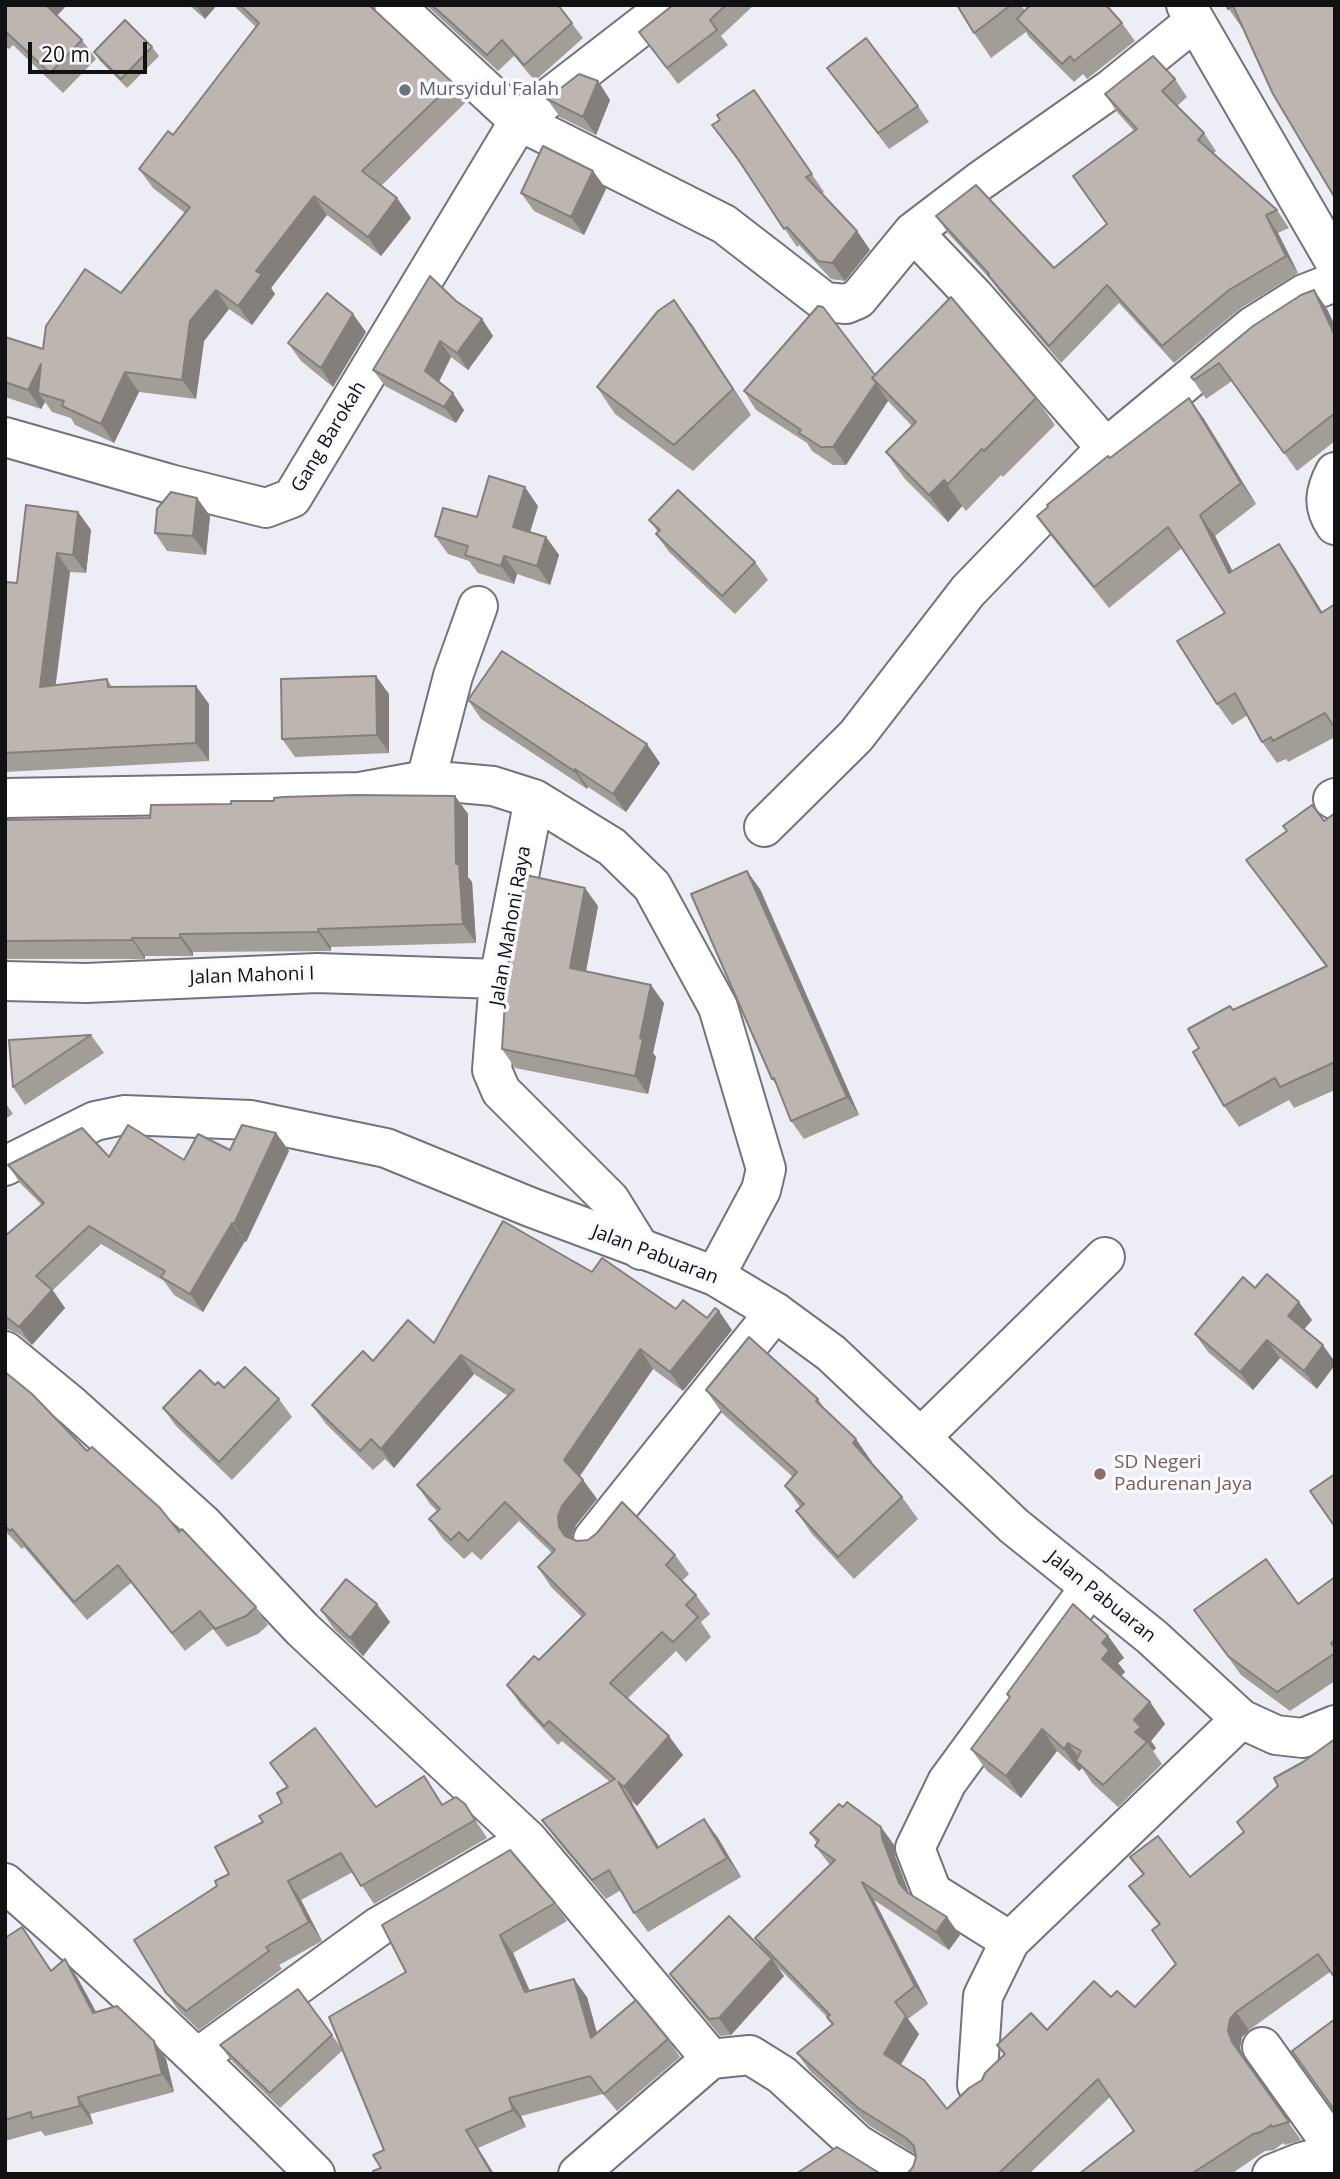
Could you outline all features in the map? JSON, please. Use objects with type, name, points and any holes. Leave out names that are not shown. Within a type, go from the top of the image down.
[{"type":"street","points":[[394,5],[519,121],[724,224],[825,302],[846,304],[858,299],[913,232],[980,181],[1111,89],[1190,13],[1329,239]]},
{"type":"street","points":[[519,121],[669,5]]},
{"type":"street","name":"Gang Barokah","points":[[5,436],[170,484],[266,508],[292,498],[519,121]]},
{"type":"street","points":[[913,232],[975,296],[1106,449]]},
{"type":"street","points":[[764,827],[856,736],[968,591],[1106,449],[1253,326],[1304,294],[1335,282]]},
{"type":"street","points":[[1335,472],[1326,489],[1329,516],[1335,525]]},
{"type":"street","points":[[426,780],[453,676],[478,606]]},
{"type":"street","points":[[5,798],[360,792],[426,780],[493,786],[534,799],[611,846],[652,886],[718,1007],[765,1169],[761,1190],[715,1276]]},
{"type":"street","name":"Jalan Mahoni Raya","points":[[534,799],[499,979],[492,1070],[495,1082],[519,1109],[610,1200],[641,1250]]},
{"type":"street","name":"Jalan Mahoni I","points":[[5,981],[86,983],[317,974],[499,979]]},
{"type":"street","name":"Jalan Pabuaran","points":[[5,1166],[95,1121],[124,1115],[251,1121],[386,1148],[641,1250],[715,1276],[775,1312],[831,1353],[1014,1526],[1152,1637],[1241,1719],[1276,1735],[1303,1738],[1335,1725]]},
{"type":"street","points":[[921,1437],[1105,1257]]},
{"type":"street","points":[[593,1539],[775,1312]]},
{"type":"street","points":[[5,1351],[72,1406],[202,1523],[302,1629],[528,1840],[711,2059]]},
{"type":"street","points":[[1010,1941],[933,1892],[915,1848],[947,1782],[1090,1587]]},
{"type":"street","points":[[977,2085],[983,1996],[1010,1941],[1241,1719]]},
{"type":"street","points":[[197,2058],[378,1927],[528,1840]]},
{"type":"street","points":[[5,1883],[86,1953],[314,2174]]},
{"type":"street","points":[[1262,2047],[1335,2151],[1272,2174]]},
{"type":"street","points":[[578,2174],[711,2059],[750,2055],[782,2075],[857,2144],[907,2174]]},
{"type":"building","points":[[5,5],[46,5],[82,40],[50,73],[5,31]]},
{"type":"building","points":[[240,5],[369,5],[453,83],[362,171],[397,198],[368,237],[314,196],[256,271],[262,274],[238,306],[216,290],[190,321],[182,380],[125,372],[101,424],[62,406],[64,401],[38,393],[41,364],[28,390],[5,382],[5,337],[43,349],[46,326],[85,269],[121,293],[190,207],[139,169],[168,131],[173,135],[259,23]]},
{"type":"building","points":[[432,5],[558,5],[572,23],[524,65],[502,40],[487,55]]},
{"type":"building","points":[[673,5],[726,5],[710,20],[717,30],[667,68],[639,32]]},
{"type":"building","points":[[957,5],[1011,5],[974,33]]},
{"type":"building","points":[[1030,5],[1106,5],[1122,23],[1074,61],[1070,56],[1062,64],[1017,19]]},
{"type":"building","points":[[1226,5],[1335,5],[1335,198],[1273,94],[1233,6],[1228,9]]},
{"type":"building","points":[[125,20],[152,47],[121,79],[94,52]]},
{"type":"building","points":[[866,38],[918,106],[878,133],[827,68]]},
{"type":"building","points":[[1153,56],[1175,79],[1162,91],[1204,133],[1198,140],[1277,210],[1266,215],[1286,256],[1229,290],[1162,346],[1107,285],[1049,346],[936,216],[976,185],[1054,268],[1107,224],[1073,176],[1137,129],[1105,94]]},
{"type":"building","points":[[579,74],[598,81],[583,117],[547,99]]},
{"type":"building","points":[[754,90],[812,174],[806,177],[857,231],[832,263],[818,261],[787,227],[784,229],[712,125],[720,120],[717,115]]},
{"type":"building","points":[[543,146],[593,171],[571,217],[521,193]]},
{"type":"building","points":[[430,276],[456,301],[482,319],[457,353],[440,341],[425,371],[453,393],[444,407],[373,370]]},
{"type":"building","points":[[1314,290],[1335,336],[1335,413],[1284,453],[1219,363],[1194,380],[1191,377],[1253,326],[1301,295]]},
{"type":"building","points":[[327,293],[353,314],[321,368],[288,343]]},
{"type":"building","points":[[951,297],[1036,398],[948,484],[944,480],[929,495],[886,452],[916,422],[872,378]]},
{"type":"building","points":[[674,300],[733,389],[674,445],[597,387],[658,311]]},
{"type":"building","points":[[818,306],[823,307],[875,375],[872,378],[876,383],[833,447],[821,447],[744,391]]},
{"type":"building","points":[[1189,398],[1241,483],[1200,515],[1229,573],[1279,544],[1321,613],[1335,604],[1335,728],[1325,713],[1273,741],[1271,737],[1262,742],[1235,693],[1217,704],[1177,641],[1225,613],[1168,527],[1094,587],[1037,516],[1108,456],[1110,458]]},
{"type":"building","points":[[489,476],[525,487],[513,527],[546,537],[537,566],[504,556],[501,566],[465,555],[468,546],[435,536],[443,508],[477,517]]},
{"type":"building","points":[[678,490],[755,562],[722,596],[656,534],[660,530],[649,520]]},
{"type":"building","points":[[171,492],[197,498],[193,536],[155,533],[157,509]]},
{"type":"building","points":[[26,505],[78,512],[73,555],[57,553],[40,687],[107,679],[108,687],[196,686],[196,743],[5,753],[5,582],[17,583]]},
{"type":"building","points":[[502,651],[647,744],[613,794],[468,700]]},
{"type":"building","points":[[376,676],[377,735],[282,739],[281,679]]},
{"type":"building","points":[[455,796],[456,864],[459,864],[463,924],[318,929],[318,932],[180,934],[180,938],[132,940],[5,941],[5,820],[150,818],[151,805],[231,804],[231,801],[274,801],[274,798],[283,797]]},
{"type":"building","points":[[1312,805],[1324,821],[1335,813],[1335,1062],[1280,1087],[1275,1078],[1224,1106],[1193,1052],[1199,1048],[1188,1029],[1230,1006],[1233,1010],[1327,966],[1246,860],[1287,831],[1283,826]]},
{"type":"building","points":[[747,871],[847,1097],[791,1121],[691,894]]},
{"type":"building","points":[[526,875],[585,888],[570,968],[651,985],[635,1076],[502,1049],[507,970]]},
{"type":"building","points":[[91,1035],[13,1087],[9,1040]]},
{"type":"building","points":[[128,1125],[184,1160],[198,1134],[230,1150],[242,1125],[276,1133],[234,1224],[232,1223],[190,1294],[161,1277],[165,1271],[89,1226],[36,1276],[52,1290],[19,1327],[5,1316],[5,1236],[44,1203],[8,1165],[82,1128],[109,1157]]},
{"type":"building","points":[[503,1221],[592,1272],[602,1258],[676,1309],[683,1300],[707,1318],[715,1308],[719,1311],[670,1372],[640,1349],[564,1460],[583,1480],[562,1506],[558,1516],[559,1527],[565,1536],[577,1541],[588,1540],[622,1502],[675,1555],[666,1565],[696,1595],[686,1605],[698,1617],[673,1642],[662,1632],[610,1683],[669,1736],[624,1787],[618,1782],[657,1848],[704,1819],[727,1858],[634,1913],[609,1870],[592,1880],[542,1820],[615,1779],[549,1721],[544,1726],[507,1685],[534,1656],[539,1660],[585,1614],[538,1567],[555,1550],[505,1502],[468,1541],[459,1532],[451,1540],[429,1519],[440,1509],[417,1485],[514,1390],[461,1355],[381,1449],[371,1439],[360,1451],[312,1405],[363,1351],[373,1361],[408,1320],[434,1343]]},
{"type":"building","points":[[1267,1274],[1299,1302],[1288,1316],[1323,1345],[1304,1371],[1267,1340],[1240,1372],[1195,1334],[1243,1277],[1255,1288]]},
{"type":"building","points":[[749,1337],[818,1399],[816,1401],[856,1439],[853,1443],[902,1497],[838,1557],[796,1511],[804,1504],[785,1486],[797,1472],[706,1390]]},
{"type":"building","points":[[245,1367],[279,1399],[219,1462],[163,1408],[200,1370],[215,1385],[218,1382],[224,1388]]},
{"type":"building","points":[[5,1372],[32,1394],[87,1451],[92,1447],[160,1508],[179,1532],[182,1529],[256,1607],[246,1616],[215,1629],[200,1611],[172,1633],[118,1565],[74,1602],[12,1529],[10,1531],[5,1526]]},
{"type":"building","points":[[1335,1474],[1335,1527],[1310,1491]]},
{"type":"building","points":[[1266,1559],[1298,1604],[1335,1577],[1335,1640],[1331,1643],[1335,1653],[1277,1692],[1228,1656],[1194,1610]]},
{"type":"building","points":[[346,1579],[377,1604],[350,1638],[321,1610]]},
{"type":"building","points":[[1073,1604],[1108,1636],[1102,1643],[1109,1650],[1102,1659],[1150,1702],[1134,1720],[1141,1727],[1135,1732],[1147,1742],[1103,1785],[1076,1761],[1081,1751],[1068,1743],[1064,1749],[1042,1729],[1006,1776],[971,1749],[1010,1697],[1007,1694]]},
{"type":"building","points":[[315,1728],[376,1807],[424,1776],[442,1805],[456,1797],[465,1804],[475,1820],[361,1886],[341,1853],[288,1881],[309,1922],[266,1947],[269,1951],[186,2011],[166,1993],[134,1940],[217,1886],[215,1881],[229,1874],[215,1847],[263,1822],[259,1816],[282,1803],[277,1793],[288,1787],[270,1763]]},
{"type":"building","points":[[1335,1739],[1335,1978],[1318,1954],[1236,2012],[1230,2019],[1228,2031],[1232,2042],[1289,2122],[1272,2127],[1271,2125],[1253,2134],[1191,2174],[1079,2174],[1134,2131],[1098,2079],[998,2174],[907,2174],[916,2157],[914,2146],[906,2138],[858,2108],[797,2053],[833,2024],[827,2017],[830,2015],[755,1938],[835,1860],[815,1846],[819,1840],[810,1833],[839,1804],[843,1807],[847,1802],[881,1827],[882,1838],[899,1883],[908,1893],[947,1917],[936,1932],[862,1882],[915,1986],[895,2002],[906,2016],[884,2054],[924,2080],[947,2109],[969,2088],[982,2080],[985,2073],[1005,2054],[997,2045],[1031,2013],[1047,2030],[1094,1981],[1111,1997],[1117,1991],[1135,2007],[1176,1964],[1152,1930],[1160,1924],[1129,1886],[1144,1874],[1130,1857],[1158,1836],[1190,1877],[1244,1832],[1237,1822],[1278,1786],[1274,1778],[1303,1762]]},
{"type":"building","points":[[510,1850],[555,1903],[500,1935],[525,1992],[574,1979],[591,2038],[636,2000],[668,2039],[604,2094],[590,2076],[509,2098],[513,2110],[466,2130],[492,2174],[374,2174],[373,2171],[381,2168],[373,2155],[384,2150],[329,2017],[406,1972],[382,1925]]},
{"type":"building","points":[[729,1916],[772,1959],[719,2018],[709,2019],[670,1974]]},
{"type":"building","points":[[22,1927],[51,1971],[65,1959],[93,2013],[117,2006],[154,2041],[162,2074],[78,2097],[80,2106],[32,2118],[31,2112],[5,2120],[5,1938]]},
{"type":"building","points":[[298,1989],[332,2035],[270,2093],[220,2045]]},
{"type":"building","points":[[1335,2019],[1335,2111],[1292,2051]]},
{"type":"building","points":[[837,2147],[881,2174],[796,2174]]},
{"type":"place","name":"Mursyidul Falah","points":[[405,90]]},
{"type":"place","name":"SD Negeri Padurenan Jaya","points":[[1100,1474]]}]
